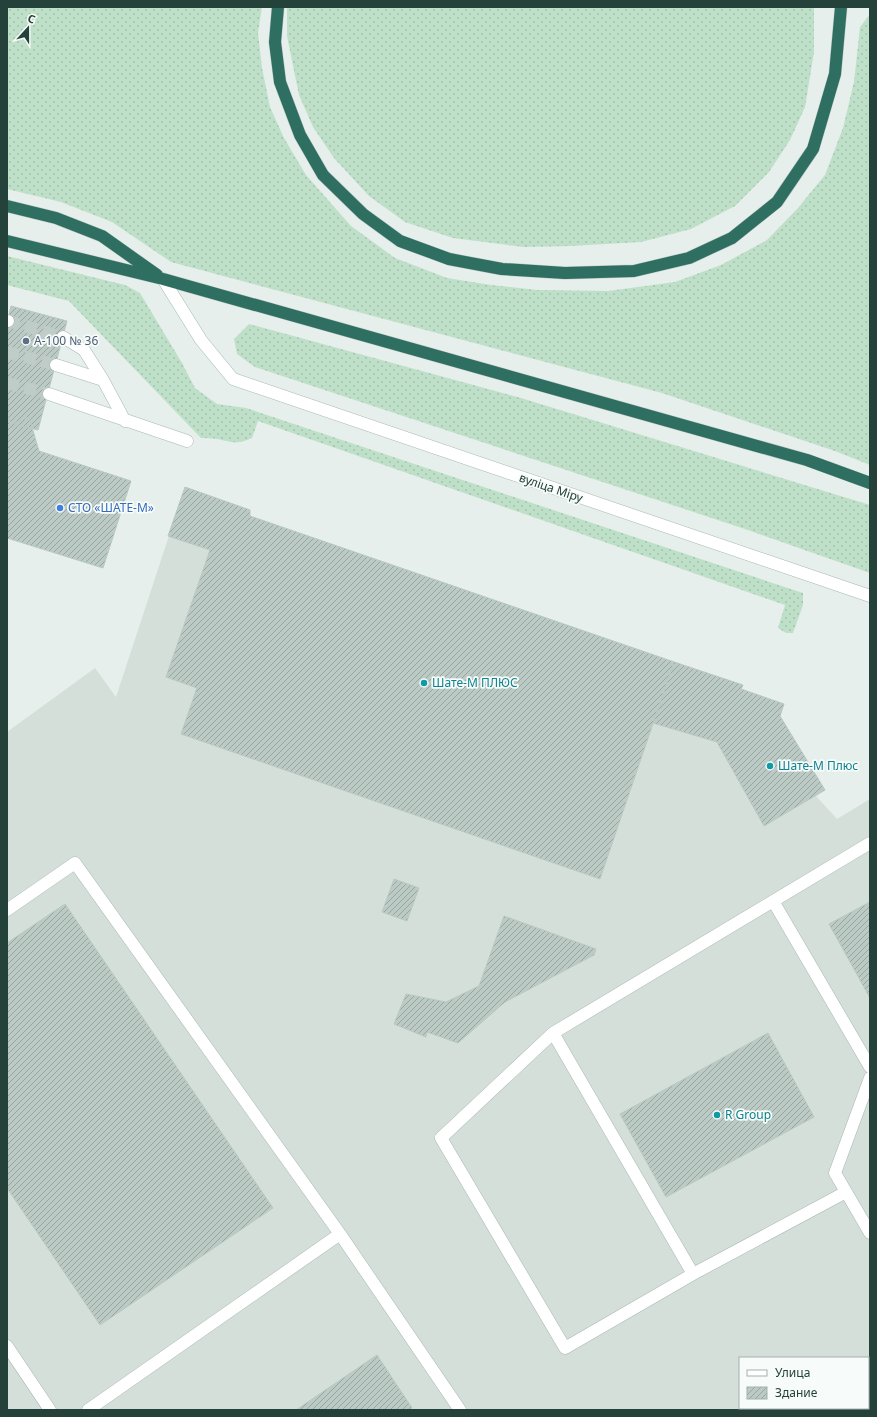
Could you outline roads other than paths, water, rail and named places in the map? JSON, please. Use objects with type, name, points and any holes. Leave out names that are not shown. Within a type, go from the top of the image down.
[{"type":"highway","points":[[278,7],[275,42],[280,82],[300,135],[323,175],[363,214],[400,241],[449,259],[502,269],[564,273],[634,271],[689,258],[732,238],[777,202],[813,149],[835,74],[841,7]]},
{"type":"highway","points":[[7,206],[56,218],[102,236],[163,279]]},
{"type":"highway","points":[[7,240],[163,279],[806,460],[870,483]]},
{"type":"street","name":"вуліца Міру","points":[[163,279],[201,340],[233,380],[870,596]]},
{"type":"street","points":[[63,337],[84,350],[103,380],[125,421]]},
{"type":"street","points":[[56,365],[103,380]]},
{"type":"street","points":[[49,394],[187,441]]},
{"type":"street","points":[[846,1192],[693,1274],[565,1348],[441,1138],[553,1033],[870,843]]},
{"type":"street","points":[[7,910],[75,863],[340,1234],[460,1410]]},
{"type":"street","points":[[773,902],[870,1067]]},
{"type":"street","points":[[553,1033],[693,1274]]},
{"type":"street","points":[[870,1078],[835,1173],[870,1233]]},
{"type":"street","points":[[88,1410],[340,1234]]},
{"type":"street","points":[[7,1346],[50,1410]]},
{"type":"tunnel","points":[[8,321],[63,337]]},
{"type":"tunnel","points":[[7,352],[56,365]]},
{"type":"tunnel","points":[[7,383],[49,394]]},
{"type":"place","name":"А-100 № 36","points":[[26,341]]},
{"type":"place","name":"СТО «ШАТЕ-М»","points":[[60,508]]},
{"type":"place","name":"Шате-М ПЛЮС","points":[[424,683]]},
{"type":"place","name":"Шате-М Плюс","points":[[770,766]]},
{"type":"place","name":"R Group","points":[[717,1115]]}]
